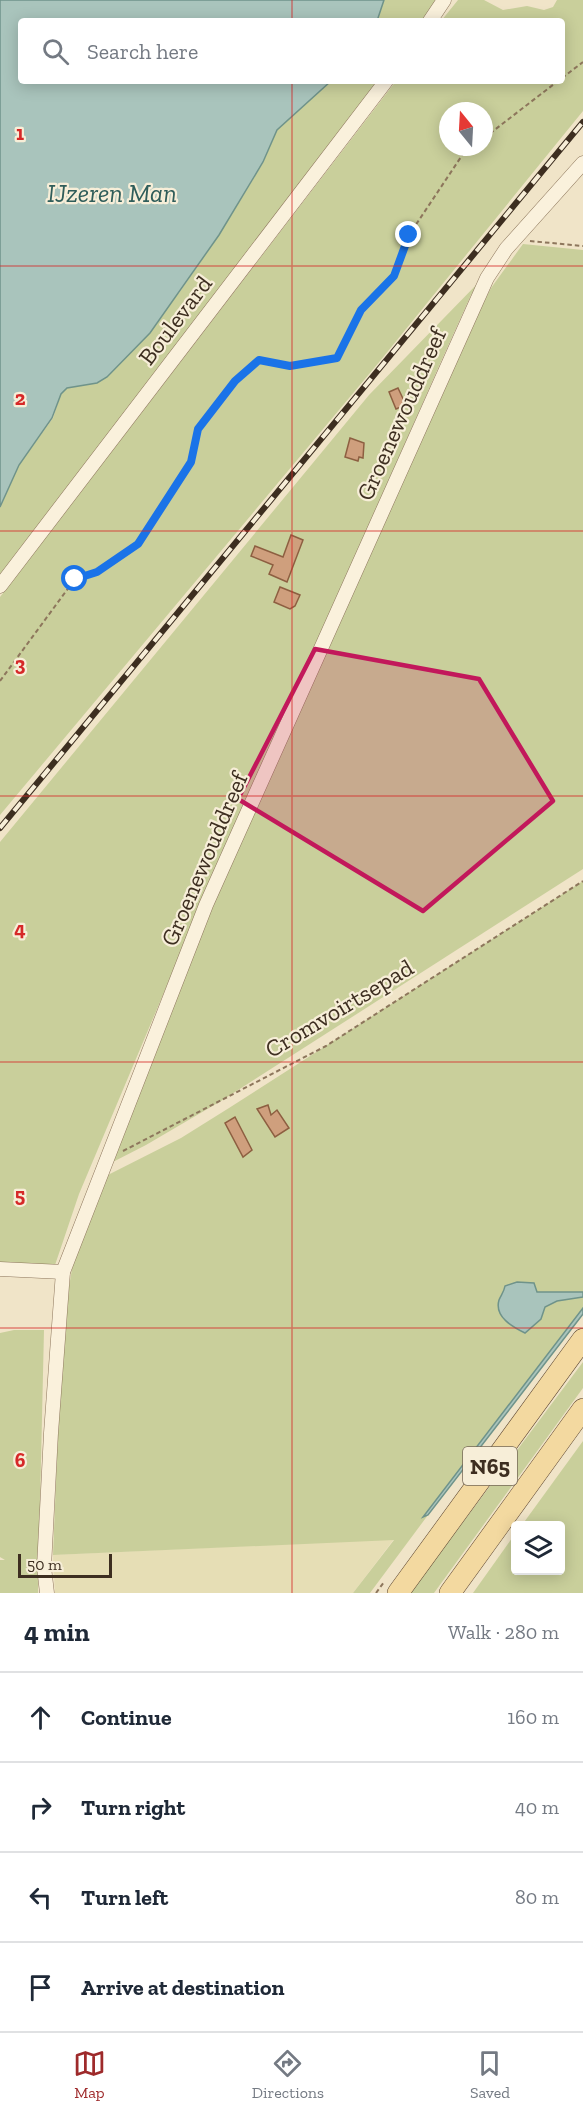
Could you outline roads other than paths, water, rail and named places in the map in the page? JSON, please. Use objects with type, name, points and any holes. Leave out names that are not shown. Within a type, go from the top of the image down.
[{"type":"main road","name":"N65","points":[[398,1593],[583,1339]]},
{"type":"main road","name":"N65","points":[[450,1593],[583,1408]]},
{"type":"street","points":[[432,18],[444,0]]},
{"type":"street","name":"Boulevard","points":[[0,586],[384,84]]},
{"type":"street","name":"Groenewouddreef","points":[[47,1593],[45,1568],[51,1432],[63,1272],[206,904],[487,278],[515,239],[583,163]]},
{"type":"street","points":[[0,1269],[63,1272]]},
{"type":"water","name":"IJzeren Man","points":[[0,0],[384,0],[378,18],[18,18],[18,84],[328,84],[277,130],[263,162],[219,235],[150,333],[107,377],[97,383],[67,388],[61,394],[52,418],[19,465],[0,507]]},
{"type":"water","points":[[517,1282],[534,1283],[537,1292],[583,1292],[583,1297],[557,1301],[545,1307],[541,1319],[525,1333],[506,1321],[498,1306],[505,1286]]},
{"type":"water","points":[[583,1308],[583,1314],[428,1515],[423,1517]]},
{"type":"railway","points":[[0,828],[583,122]]}]
